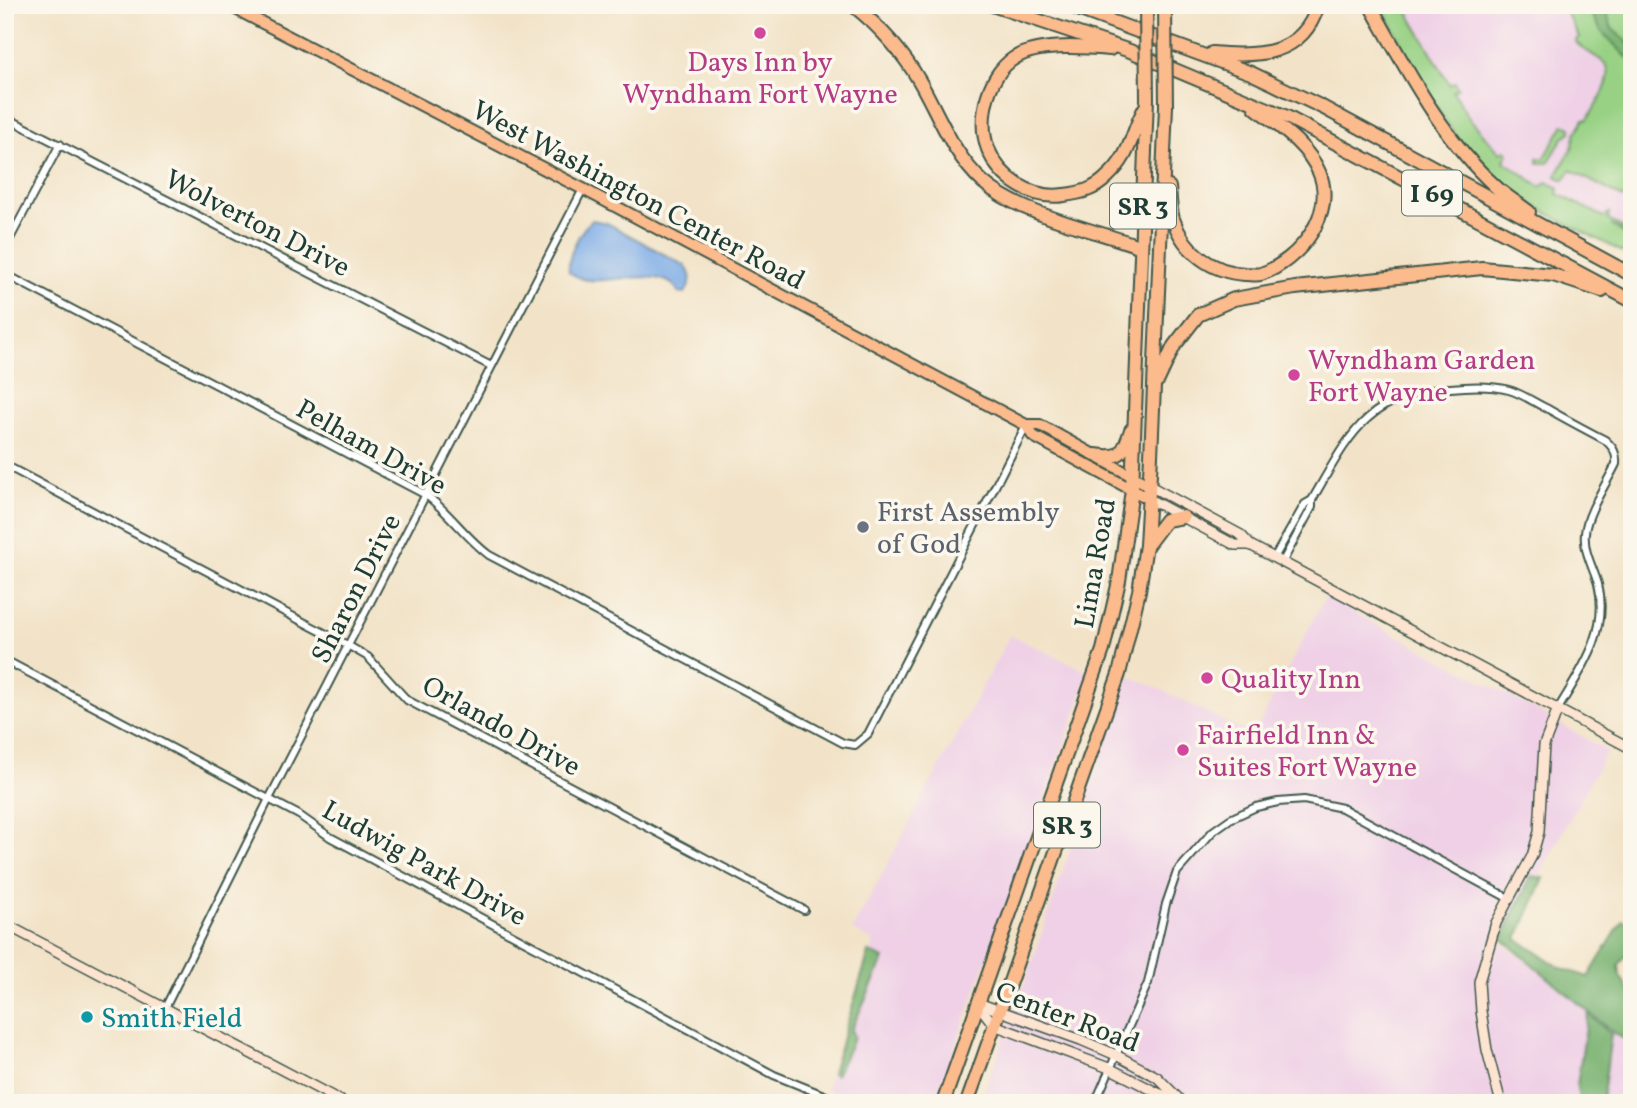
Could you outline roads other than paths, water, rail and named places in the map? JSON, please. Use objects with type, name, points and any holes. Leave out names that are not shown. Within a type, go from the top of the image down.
[{"type":"highway","points":[[853,5],[872,21],[906,60],[957,151],[982,181],[1021,206],[1141,247]]},
{"type":"highway","name":"I 69","points":[[992,5],[1130,51],[1241,96],[1322,134],[1626,298]]},
{"type":"highway","name":"I 69","points":[[1067,5],[1251,73],[1324,108],[1632,275]]},
{"type":"highway","name":"Lima Road","points":[[943,1103],[1103,650],[1119,581],[1132,490],[1136,417],[1147,102],[1146,5]]},
{"type":"highway","name":"Lima Road","points":[[967,1103],[1119,674],[1139,591],[1146,545],[1155,387],[1165,155],[1166,5]]},
{"type":"highway","points":[[1194,51],[1238,56],[1267,54],[1296,39],[1318,5]]},
{"type":"highway","points":[[1370,5],[1444,128],[1468,159],[1496,187],[1569,241]]},
{"type":"highway","points":[[1130,51],[1086,47],[1046,49],[1020,55],[1001,70],[988,94],[984,122],[988,148],[1001,170],[1023,188],[1050,197],[1087,192],[1106,179],[1125,158],[1147,102]]},
{"type":"highway","points":[[1165,155],[1173,219],[1184,240],[1205,263],[1231,273],[1259,275],[1289,259],[1305,243],[1316,223],[1323,197],[1320,173],[1304,148],[1241,96]]},
{"type":"highway","points":[[1155,387],[1174,346],[1198,315],[1234,299],[1295,288],[1482,268],[1553,275],[1626,298]]},
{"type":"highway","points":[[1095,454],[1110,457],[1119,455],[1136,417]]},
{"type":"highway","points":[[1146,545],[1166,520],[1183,517]]},
{"type":"main road","name":"West Washington Center Road","points":[[228,5],[583,189],[1026,425],[1040,425],[1095,454],[1133,477],[1183,517],[1235,545],[1250,545]]},
{"type":"main road","name":"West Washington Center Road","points":[[1026,425],[1033,436],[1132,490],[1149,492],[1241,535],[1250,545],[1632,750]]},
{"type":"main road","points":[[1501,1103],[1487,1050],[1479,982],[1488,948],[1508,898],[1532,856],[1539,832],[1544,745],[1558,709]]},
{"type":"main road","points":[[5,924],[345,1103]]},
{"type":"main road","name":"Center Road","points":[[977,1003],[1115,1055],[1157,1077],[1182,1101]]},
{"type":"main road","name":"Center Road","points":[[977,1003],[994,1025],[1109,1068],[1158,1093],[1182,1101]]},
{"type":"street","name":"Wolverton Drive","points":[[5,117],[491,366]]},
{"type":"street","points":[[5,248],[60,145]]},
{"type":"street","name":"Sharon Drive","points":[[164,1008],[583,189]]},
{"type":"street","name":"Pelham Drive","points":[[5,274],[426,495],[443,508],[474,544],[489,555],[843,743],[855,744],[868,734],[1026,425]]},
{"type":"street","points":[[1278,560],[1312,507],[1312,500],[1350,435],[1385,405],[1406,395],[1452,388],[1507,389],[1605,440],[1614,450],[1616,464],[1590,515],[1584,536],[1585,548],[1598,586],[1601,609],[1598,631],[1592,651],[1558,709]]},
{"type":"street","name":"Orlando Drive","points":[[5,465],[368,657],[407,700],[804,910]]},
{"type":"street","name":"Ludwig Park Drive","points":[[5,660],[299,815],[330,837],[774,1075],[826,1096]]},
{"type":"street","points":[[1095,1103],[1148,984],[1166,904],[1177,872],[1213,831],[1230,819],[1256,807],[1304,800],[1342,808],[1508,898]]},
{"type":"water","points":[[592,220],[607,223],[684,265],[690,278],[685,293],[678,292],[672,284],[663,280],[638,277],[586,280],[569,272],[575,244]]},
{"type":"place","name":"Days Inn by Wyndham Fort Wayne","points":[[760,33]]},
{"type":"place","name":"Wyndham Garden Fort Wayne","points":[[1294,375]]},
{"type":"place","name":"First Assembly of God","points":[[863,527]]},
{"type":"place","name":"Quality Inn","points":[[1207,678]]},
{"type":"place","name":"Fairfield Inn & Suites Fort Wayne","points":[[1183,750]]},
{"type":"place","name":"Smith Field","points":[[87,1017]]}]
